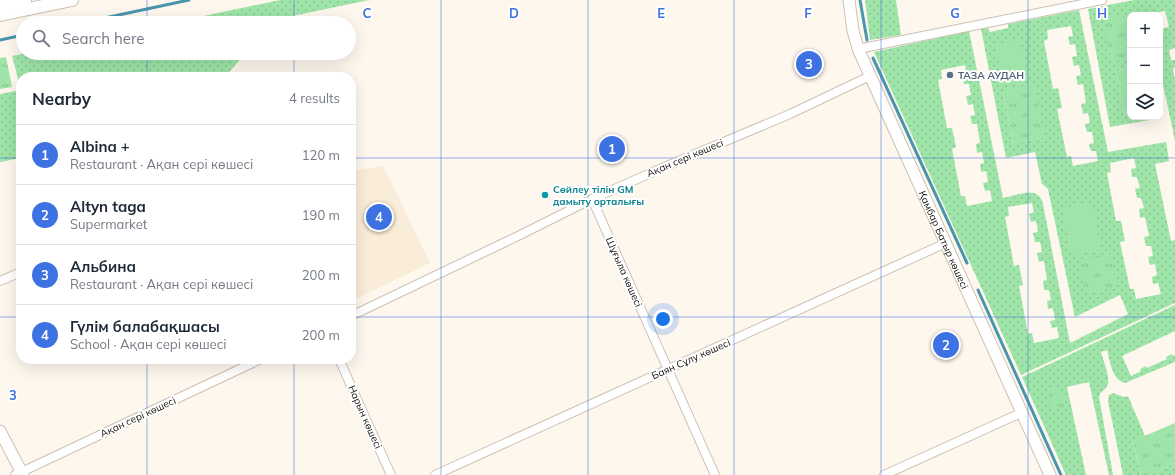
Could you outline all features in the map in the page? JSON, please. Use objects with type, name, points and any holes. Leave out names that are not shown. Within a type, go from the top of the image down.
[{"type":"main road","points":[[0,5],[25,0]]},
{"type":"main road","points":[[0,15],[72,0]]},
{"type":"main road","name":"Қамбар Батыр көшесі","points":[[849,0],[858,49],[1050,475]]},
{"type":"main road","points":[[0,431],[20,474]]},
{"type":"street","points":[[858,49],[1102,0]]},
{"type":"street","name":"Ақан сері көшесі","points":[[356,314],[592,200],[662,168],[790,114],[870,76]]},
{"type":"street","name":"Шұғыла көшесі","points":[[592,200],[715,475]]},
{"type":"street","name":"Баян Сұлу көшесі","points":[[435,475],[946,243]]},
{"type":"street","points":[[0,281],[16,274]]},
{"type":"street","name":"Ақан сері көшесі","points":[[20,474],[251,364]]},
{"type":"street","name":"Нарын көшесі","points":[[340,364],[391,475]]},
{"type":"street","points":[[884,475],[1022,412]]},
{"type":"shaded area","points":[[383,166],[430,263],[356,299],[356,170]]},
{"type":"green space","points":[[280,0],[369,0],[292,16],[203,16]]},
{"type":"green space","points":[[865,0],[896,0],[901,35],[870,40]]},
{"type":"green space","points":[[1134,0],[1175,0],[1175,48],[1169,50],[1171,60],[1175,60],[1175,68],[1173,68],[1175,80],[1175,141],[1163,84],[1163,28],[1169,27],[1165,11],[1127,12],[1127,15],[1104,20],[1112,61],[1127,58],[1127,69],[1116,71],[1124,114],[1127,114],[1127,120],[1150,120],[1110,127],[1088,9]]},
{"type":"green space","points":[[1079,10],[1108,152],[1166,142],[1169,161],[1155,164],[1171,241],[1175,240],[1175,303],[1021,375],[874,52],[969,31],[1003,198],[1032,193],[1037,194],[1043,204],[1070,343],[1128,314],[1120,295],[1075,317],[1048,189],[1042,184],[1035,152],[1006,158],[981,29],[988,28],[990,32],[1008,28],[1008,24]],"holes":[[[1071,26],[1073,36],[1068,37],[1070,45],[1075,44],[1077,56],[1072,57],[1074,66],[1079,65],[1081,75],[1076,76],[1078,85],[1083,84],[1086,103],[1081,104],[1083,114],[1088,113],[1090,123],[1085,124],[1087,132],[1092,132],[1094,143],[1089,144],[1091,151],[1096,151],[1098,161],[1073,166],[1071,156],[1067,157],[1057,109],[1062,108],[1058,88],[1053,89],[1044,41],[1048,39],[1047,30]],[[965,65],[967,75],[962,76],[964,84],[969,84],[971,95],[966,96],[968,105],[973,104],[975,115],[970,116],[972,124],[977,124],[980,143],[976,144],[977,153],[982,152],[984,163],[980,164],[981,172],[986,171],[988,182],[983,183],[985,191],[990,190],[992,201],[967,206],[965,196],[961,196],[952,149],[956,147],[952,128],[947,128],[938,80],[942,79],[941,70]],[[1003,90],[1045,137],[1013,143]],[[1134,158],[1136,168],[1131,169],[1132,177],[1137,177],[1140,188],[1135,189],[1137,198],[1141,198],[1144,208],[1139,209],[1140,218],[1145,217],[1149,236],[1144,237],[1146,246],[1151,246],[1153,256],[1148,257],[1150,265],[1155,264],[1157,275],[1152,277],[1153,284],[1158,283],[1161,294],[1136,299],[1134,289],[1130,289],[1120,242],[1125,241],[1121,221],[1116,221],[1107,173],[1111,172],[1110,163]],[[1032,203],[1034,212],[1029,214],[1031,222],[1036,221],[1038,232],[1033,233],[1035,242],[1040,242],[1042,252],[1037,253],[1039,262],[1044,261],[1047,280],[1043,281],[1044,290],[1049,290],[1051,300],[1047,301],[1048,309],[1053,308],[1055,320],[1050,321],[1052,328],[1057,327],[1059,338],[1034,343],[1032,333],[1028,334],[1019,286],[1023,285],[1019,265],[1014,266],[1005,217],[1009,216],[1008,207]]]},
{"type":"green space","points":[[1127,15],[1127,59],[1112,62],[1103,20]]},
{"type":"green space","points":[[1020,40],[1028,81],[1003,86],[995,44]]},
{"type":"green space","points":[[16,55],[16,60],[240,60],[229,72],[16,72],[12,56]]},
{"type":"green space","points":[[6,57],[12,87],[0,89],[0,58]]},
{"type":"green space","points":[[1127,69],[1127,114],[1124,114],[1116,71]]},
{"type":"green space","points":[[1034,84],[1045,137],[1013,143],[1003,90]]},
{"type":"green space","points":[[16,91],[16,159],[0,162],[0,94]]},
{"type":"green space","points":[[1092,202],[1101,250],[1071,256],[1062,208]]},
{"type":"green space","points":[[1110,253],[1117,287],[1086,294],[1079,260]]},
{"type":"green space","points":[[1175,305],[1175,331],[1122,356],[1131,376],[1141,371],[1140,369],[1146,366],[1147,368],[1167,359],[1166,357],[1172,354],[1173,356],[1175,355],[1175,362],[1125,383],[1114,374],[1107,350],[1101,352],[1107,373],[1108,384],[1099,397],[1113,475],[1109,475],[1089,382],[1067,387],[1086,475],[1066,475],[1022,377]]},
{"type":"green space","points":[[1061,387],[1064,406],[1051,408],[1048,389]]},
{"type":"green space","points":[[1113,393],[1124,397],[1128,396],[1145,436],[1133,442],[1141,475],[1123,475],[1108,401],[1109,395]]},
{"type":"green space","points":[[1175,423],[1175,463],[1149,475],[1141,475],[1133,441]]},
{"type":"green space","points":[[1175,463],[1175,475],[1149,475]]},
{"type":"waterway","points":[[114,16],[189,0]]},
{"type":"waterway","points":[[860,0],[867,40]]},
{"type":"waterway","points":[[0,40],[16,37]]},
{"type":"waterway","points":[[873,58],[967,263]]},
{"type":"waterway","points":[[978,290],[1061,475]]},
{"type":"place","name":"Альбина","points":[[809,64]]},
{"type":"place","name":"ТАЗА АУДАН","points":[[950,75]]},
{"type":"place","name":"Albina +","points":[[612,149]]},
{"type":"place","name":"Сөйлеу тілін GM дамыту орталығы","points":[[545,195]]},
{"type":"place","name":"Гүлім балабақшасы","points":[[379,217]]},
{"type":"place","name":"Altyn taga","points":[[946,345]]}]
